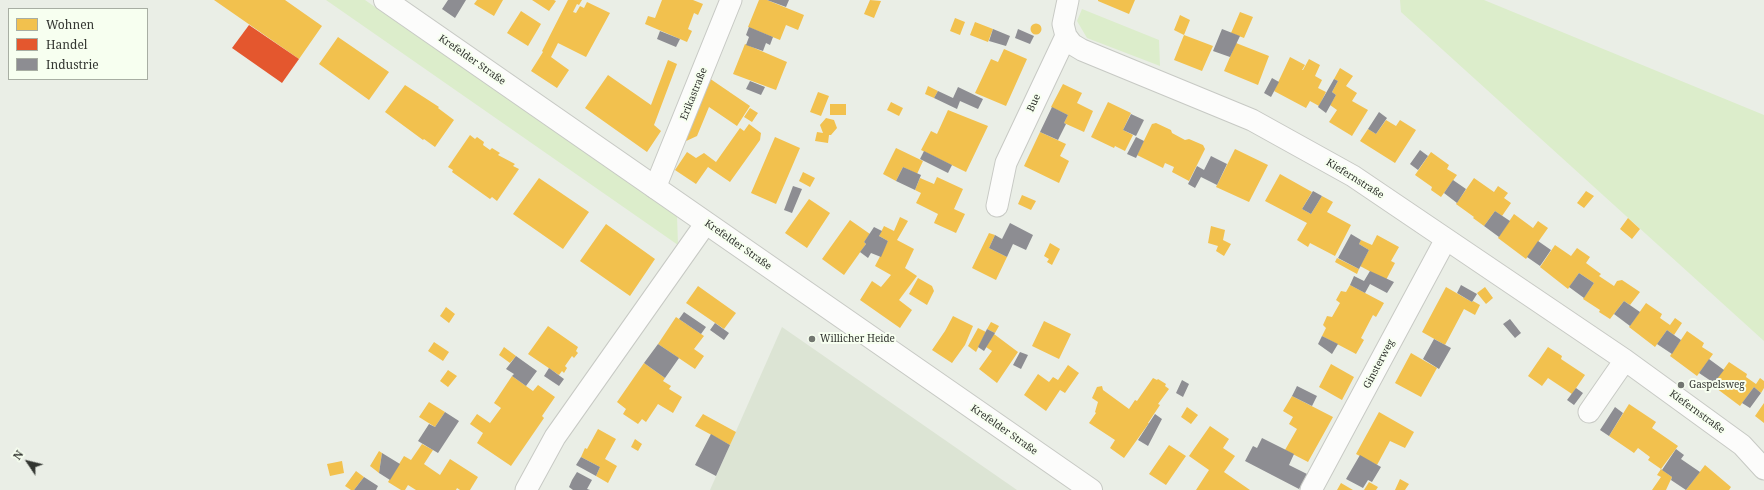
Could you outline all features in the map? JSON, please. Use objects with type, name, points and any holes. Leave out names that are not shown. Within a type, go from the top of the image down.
[{"type":"main road","name":"Krefelder Straße","points":[[385,0],[1091,490]]},
{"type":"street","name":"Erikastraße","points":[[655,188],[731,0]]},
{"type":"street","name":"Bue","points":[[997,206],[1006,163],[1066,36],[1063,24],[1068,0]]},
{"type":"street","name":"Kiefernstraße","points":[[1066,36],[1074,46],[1082,50],[1238,114],[1277,133],[1353,176],[1625,360],[1742,445],[1764,469]]},
{"type":"street","points":[[526,490],[555,437],[706,223]]},
{"type":"street","name":"Ginsterweg","points":[[1311,490],[1446,238]]},
{"type":"street","points":[[1589,412],[1625,360]]},
{"type":"shaded area","points":[[782,327],[1017,490],[710,490]]},
{"type":"green space","points":[[326,0],[365,0],[677,216],[678,245]]},
{"type":"green space","points":[[1400,0],[1484,0],[1764,115],[1764,341],[1401,12]]},
{"type":"green space","points":[[1082,9],[1159,40],[1160,66],[1087,38],[1077,21]]},
{"type":"building: Wohnen","points":[[214,0],[285,0],[322,26],[299,59]]},
{"type":"building: Wohnen","points":[[477,0],[503,0],[494,16],[474,4]]},
{"type":"building: Wohnen","points":[[532,0],[554,0],[556,1],[549,11]]},
{"type":"building: Wohnen","points":[[568,0],[582,0],[579,5],[577,4],[573,12],[576,13],[580,6],[584,8],[587,2],[610,13],[586,57],[558,43],[551,57],[569,70],[557,88],[531,71],[543,52],[542,51]]},
{"type":"building: Wohnen","points":[[662,0],[693,0],[703,4],[698,15],[694,13],[688,29],[692,31],[687,42],[645,24],[648,16],[655,18]]},
{"type":"building: Wohnen","points":[[759,0],[767,0],[804,15],[798,30],[786,25],[780,40],[748,27]]},
{"type":"building: Wohnen","points":[[870,0],[881,1],[874,18],[864,14]]},
{"type":"building: Wohnen","points":[[1098,0],[1135,0],[1129,14]]},
{"type":"building: Wohnen","points":[[521,11],[541,24],[528,46],[507,33]]},
{"type":"building: Wohnen","points":[[1240,12],[1253,17],[1244,38],[1231,33]]},
{"type":"building: Wohnen","points":[[1180,15],[1190,20],[1184,35],[1174,30]]},
{"type":"building: Wohnen","points":[[955,18],[965,22],[960,35],[950,31]]},
{"type":"building: Wohnen","points":[[975,22],[993,29],[988,42],[970,35]]},
{"type":"building: Wohnen","points":[[1036,23],[1040,25],[1042,29],[1040,33],[1036,35],[1032,33],[1030,29],[1032,25]]},
{"type":"building: Wohnen","points":[[1184,35],[1213,46],[1202,71],[1174,60]]},
{"type":"building: Wohnen","points":[[338,37],[389,72],[369,100],[319,64]]},
{"type":"building: Wohnen","points":[[1236,43],[1269,56],[1258,85],[1224,71]]},
{"type":"building: Wohnen","points":[[745,44],[787,62],[776,90],[733,74]]},
{"type":"building: Wohnen","points":[[1004,49],[1027,59],[1006,106],[975,93],[991,59],[998,62]]},
{"type":"building: Wohnen","points":[[1290,57],[1305,65],[1302,70],[1309,59],[1320,65],[1315,76],[1322,80],[1318,88],[1326,92],[1319,106],[1310,101],[1306,108],[1274,91]]},
{"type":"building: Wohnen","points":[[668,60],[677,64],[654,125],[661,131],[647,152],[585,108],[608,75],[651,105]]},
{"type":"building: Wohnen","points":[[1340,68],[1353,76],[1346,86],[1357,93],[1352,101],[1368,110],[1352,136],[1329,122],[1337,110],[1330,105],[1336,95],[1332,92],[1338,81],[1334,79]]},
{"type":"building: Wohnen","points":[[709,78],[750,106],[737,126],[709,107],[697,136],[684,142]]},
{"type":"building: Wohnen","points":[[1063,84],[1082,93],[1077,103],[1093,111],[1084,132],[1064,123],[1068,115],[1051,107]]},
{"type":"building: Wohnen","points":[[405,85],[439,107],[438,108],[454,120],[435,147],[385,112]]},
{"type":"building: Wohnen","points":[[928,86],[938,91],[934,98],[925,94]]},
{"type":"building: Wohnen","points":[[818,92],[829,96],[821,116],[810,112]]},
{"type":"building: Wohnen","points":[[891,102],[903,108],[899,116],[887,110]]},
{"type":"building: Wohnen","points":[[1108,102],[1131,113],[1123,130],[1133,135],[1125,151],[1115,146],[1114,148],[1091,137]]},
{"type":"building: Wohnen","points":[[830,104],[846,104],[846,115],[830,115]]},
{"type":"building: Wohnen","points":[[750,108],[758,113],[752,122],[744,117]]},
{"type":"building: Wohnen","points":[[948,110],[988,126],[966,172],[921,150],[931,131],[937,134]]},
{"type":"building: Wohnen","points":[[826,118],[834,120],[837,128],[831,135],[829,135],[828,143],[815,141],[817,132],[823,133],[820,125]]},
{"type":"building: Wohnen","points":[[1386,120],[1396,126],[1400,120],[1416,130],[1395,163],[1360,141],[1368,129],[1376,134]]},
{"type":"building: Wohnen","points":[[1156,123],[1171,130],[1172,133],[1185,140],[1189,139],[1203,145],[1205,149],[1189,181],[1172,172],[1174,167],[1165,163],[1163,168],[1137,155],[1152,124]]},
{"type":"building: Wohnen","points":[[749,124],[761,133],[760,140],[730,182],[708,167],[696,184],[675,170],[687,152],[696,158],[704,153],[716,162],[740,128],[744,131]]},
{"type":"building: Wohnen","points":[[1040,132],[1066,144],[1060,156],[1069,161],[1059,183],[1024,166]]},
{"type":"building: Wohnen","points":[[470,135],[475,139],[477,137],[484,142],[483,145],[490,150],[492,148],[500,153],[498,155],[515,164],[513,166],[519,169],[497,201],[492,197],[490,199],[452,172],[453,170],[448,167]]},
{"type":"building: Wohnen","points":[[775,137],[800,148],[776,204],[751,193]]},
{"type":"building: Wohnen","points":[[896,148],[923,161],[917,174],[903,167],[896,181],[883,174]]},
{"type":"building: Wohnen","points":[[1235,149],[1268,165],[1249,202],[1216,187]]},
{"type":"building: Wohnen","points":[[1431,152],[1449,165],[1447,169],[1457,175],[1441,197],[1431,190],[1432,187],[1415,175]]},
{"type":"building: Wohnen","points":[[803,172],[815,178],[810,187],[799,181]]},
{"type":"building: Wohnen","points":[[1280,174],[1312,192],[1302,209],[1311,214],[1322,196],[1333,202],[1327,212],[1351,225],[1335,256],[1310,243],[1308,247],[1297,240],[1307,223],[1265,201]]},
{"type":"building: Wohnen","points":[[937,177],[963,189],[954,209],[965,214],[956,233],[934,223],[938,214],[916,203],[921,193],[915,190],[920,178],[934,184]]},
{"type":"building: Wohnen","points":[[539,178],[589,212],[563,249],[513,214]]},
{"type":"building: Wohnen","points":[[1474,178],[1494,192],[1498,186],[1508,193],[1504,198],[1511,203],[1502,216],[1495,211],[1484,226],[1456,204]]},
{"type":"building: Wohnen","points":[[1586,191],[1594,196],[1584,208],[1577,203]]},
{"type":"building: Wohnen","points":[[1022,195],[1036,201],[1031,210],[1018,204]]},
{"type":"building: Wohnen","points":[[809,199],[830,213],[807,248],[785,233]]},
{"type":"building: Wohnen","points":[[1514,214],[1533,228],[1538,221],[1548,228],[1526,259],[1498,238]]},
{"type":"building: Wohnen","points":[[900,217],[908,221],[897,240],[914,249],[905,268],[917,276],[899,300],[912,310],[900,328],[860,300],[872,281],[881,287],[891,275],[875,266],[888,241],[879,236],[884,226],[894,231]]},
{"type":"building: Wohnen","points":[[1628,218],[1640,229],[1632,239],[1620,229]]},
{"type":"building: Wohnen","points":[[850,220],[870,234],[864,242],[866,244],[844,275],[822,259]]},
{"type":"building: Wohnen","points":[[606,224],[655,259],[630,296],[580,261]]},
{"type":"building: Wohnen","points":[[1211,226],[1225,230],[1223,240],[1231,244],[1224,256],[1216,251],[1218,246],[1208,243]]},
{"type":"building: Wohnen","points":[[989,233],[995,235],[989,248],[1007,257],[996,280],[972,268]]},
{"type":"building: Wohnen","points":[[1377,235],[1399,247],[1391,261],[1395,263],[1386,280],[1360,266],[1369,250],[1359,244],[1361,240],[1372,245]]},
{"type":"building: Wohnen","points":[[1050,243],[1060,249],[1052,265],[1047,262],[1049,259],[1044,256]]},
{"type":"building: Wohnen","points":[[1555,245],[1571,256],[1577,248],[1590,257],[1586,263],[1601,274],[1599,276],[1614,286],[1617,281],[1622,280],[1640,292],[1630,305],[1624,301],[1610,319],[1599,312],[1600,310],[1583,299],[1594,283],[1579,273],[1568,289],[1540,267]]},
{"type":"building: Wohnen","points":[[1337,258],[1359,269],[1357,274],[1335,262]]},
{"type":"building: Wohnen","points":[[918,278],[932,286],[934,291],[927,305],[909,294]]},
{"type":"building: Wohnen","points":[[1350,285],[1384,303],[1376,317],[1373,315],[1361,338],[1364,340],[1356,354],[1322,336],[1326,328],[1323,325],[1327,316],[1332,317],[1340,303],[1336,300],[1341,291],[1346,292]]},
{"type":"building: Wohnen","points":[[698,286],[736,313],[724,329],[686,303]]},
{"type":"building: Wohnen","points":[[1446,287],[1480,305],[1475,315],[1464,309],[1445,345],[1422,332]]},
{"type":"building: Wohnen","points":[[1485,287],[1493,298],[1486,304],[1477,293]]},
{"type":"building: Wohnen","points":[[1646,303],[1662,314],[1660,318],[1670,325],[1675,318],[1682,323],[1674,335],[1667,330],[1655,347],[1629,327]]},
{"type":"building: Wohnen","points":[[446,307],[455,314],[449,323],[440,316]]},
{"type":"building: Wohnen","points":[[953,316],[973,326],[965,345],[952,363],[932,350]]},
{"type":"building: Wohnen","points":[[676,317],[704,336],[694,349],[704,356],[695,369],[658,344]]},
{"type":"building: Wohnen","points":[[1044,321],[1071,334],[1059,359],[1032,346]]},
{"type":"building: Wohnen","points":[[991,322],[999,326],[995,333],[987,329]]},
{"type":"building: Wohnen","points":[[548,326],[578,347],[576,351],[578,353],[574,358],[572,356],[565,366],[567,368],[564,373],[562,371],[559,375],[528,354]]},
{"type":"building: Wohnen","points":[[978,328],[986,332],[976,352],[968,346]]},
{"type":"building: Wohnen","points":[[1687,331],[1704,343],[1702,347],[1713,354],[1697,376],[1670,356]]},
{"type":"building: Wohnen","points":[[994,334],[1018,352],[997,383],[979,369],[992,351],[986,347]]},
{"type":"building: Wohnen","points":[[434,342],[449,352],[443,361],[428,351]]},
{"type":"building: Wohnen","points":[[504,347],[516,356],[510,363],[499,355]]},
{"type":"building: Wohnen","points":[[1548,347],[1562,356],[1561,359],[1585,375],[1572,394],[1548,378],[1542,386],[1528,376]]},
{"type":"building: Wohnen","points":[[1411,353],[1437,368],[1421,397],[1395,383]]},
{"type":"building: Wohnen","points":[[1729,362],[1747,374],[1746,377],[1756,384],[1760,378],[1764,381],[1764,388],[1761,393],[1754,387],[1740,406],[1712,385]]},
{"type":"building: Wohnen","points":[[644,363],[665,378],[663,381],[671,386],[669,389],[682,397],[673,413],[658,404],[646,422],[642,419],[638,424],[623,414],[626,409],[617,402]]},
{"type":"building: Wohnen","points":[[1331,364],[1354,377],[1342,400],[1319,387]]},
{"type":"building: Wohnen","points":[[1068,365],[1079,373],[1065,393],[1060,390],[1046,411],[1024,395],[1038,374],[1049,382],[1053,377],[1058,380]]},
{"type":"building: Wohnen","points":[[448,370],[457,376],[448,387],[440,381]]},
{"type":"building: Wohnen","points":[[512,376],[533,391],[538,385],[555,397],[542,416],[544,418],[511,466],[477,443],[483,433],[470,424],[477,414],[490,423],[501,408],[494,403]]},
{"type":"building: Wohnen","points":[[1153,378],[1166,384],[1165,386],[1169,389],[1158,404],[1160,405],[1149,423],[1124,458],[1110,448],[1115,440],[1089,423],[1096,413],[1098,402],[1092,398],[1097,387],[1102,386],[1103,390],[1129,409],[1135,400],[1137,401]]},
{"type":"building: Wohnen","points":[[1292,396],[1333,417],[1308,462],[1285,450],[1297,429],[1289,424],[1293,417],[1283,411]]},
{"type":"building: Wohnen","points":[[429,402],[445,412],[435,427],[419,417]]},
{"type":"building: Wohnen","points":[[1764,403],[1764,423],[1755,416]]},
{"type":"building: Wohnen","points":[[1629,404],[1656,422],[1652,428],[1678,446],[1661,469],[1648,460],[1650,457],[1638,448],[1634,453],[1609,436]]},
{"type":"building: Wohnen","points":[[1187,407],[1198,415],[1191,424],[1181,417]]},
{"type":"building: Wohnen","points":[[1379,412],[1414,432],[1405,448],[1390,441],[1377,465],[1356,454]]},
{"type":"building: Wohnen","points":[[703,414],[736,432],[730,445],[695,426]]},
{"type":"building: Wohnen","points":[[1210,426],[1229,439],[1223,448],[1235,456],[1224,472],[1250,490],[1196,490],[1209,470],[1189,456]]},
{"type":"building: Wohnen","points":[[598,429],[616,439],[605,459],[617,466],[608,483],[596,476],[600,467],[581,457],[585,448],[587,449]]},
{"type":"building: Wohnen","points":[[635,439],[642,444],[638,451],[631,447]]},
{"type":"building: Wohnen","points":[[422,444],[433,450],[424,464],[440,475],[450,459],[478,477],[470,490],[460,490],[457,488],[456,490],[416,490],[408,485],[405,490],[401,490],[388,482],[404,456],[411,460]]},
{"type":"building: Wohnen","points":[[1169,445],[1186,456],[1166,485],[1149,474]]},
{"type":"building: Wohnen","points":[[379,451],[382,453],[379,473],[370,466]]},
{"type":"building: Wohnen","points":[[342,461],[344,473],[330,476],[327,464]]},
{"type":"building: Wohnen","points":[[1705,465],[1731,487],[1729,490],[1686,490]]},
{"type":"building: Wohnen","points":[[1661,469],[1672,477],[1666,490],[1652,490],[1661,477],[1657,475]]},
{"type":"building: Wohnen","points":[[356,471],[364,477],[354,490],[351,490],[345,486]]},
{"type":"building: Wohnen","points":[[1400,479],[1409,484],[1405,490],[1395,490]]},
{"type":"building: Wohnen","points":[[1369,482],[1378,487],[1376,490],[1364,490]]},
{"type":"building: Wohnen","points":[[1341,483],[1353,490],[1337,490]]},
{"type":"building: Handel","points":[[249,25],[299,59],[282,83],[232,48]]},
{"type":"building: Industrie","points":[[448,0],[466,0],[455,18],[442,9]]},
{"type":"building: Industrie","points":[[767,0],[789,0],[786,7]]},
{"type":"building: Industrie","points":[[749,27],[773,37],[770,45],[766,43],[763,51],[746,45],[749,37],[746,35]]},
{"type":"building: Industrie","points":[[993,29],[1010,36],[1006,46],[989,41]]},
{"type":"building: Industrie","points":[[1018,29],[1034,36],[1030,44],[1015,38]]},
{"type":"building: Industrie","points":[[1222,29],[1240,36],[1230,57],[1213,51]]},
{"type":"building: Industrie","points":[[660,31],[680,39],[676,47],[657,39]]},
{"type":"building: Industrie","points":[[1272,78],[1279,82],[1271,97],[1264,93]]},
{"type":"building: Industrie","points":[[1334,79],[1338,81],[1332,92],[1336,95],[1326,113],[1318,107]]},
{"type":"building: Industrie","points":[[750,81],[765,87],[761,95],[746,89]]},
{"type":"building: Industrie","points":[[958,87],[983,99],[978,109],[960,101],[957,109],[934,98],[938,91],[953,98]]},
{"type":"building: Industrie","points":[[1052,107],[1068,115],[1064,123],[1066,124],[1058,140],[1040,132]]},
{"type":"building: Industrie","points":[[1379,112],[1387,118],[1376,134],[1368,129]]},
{"type":"building: Industrie","points":[[1131,114],[1144,120],[1136,136],[1123,130]]},
{"type":"building: Industrie","points":[[1136,137],[1144,141],[1136,158],[1127,154]]},
{"type":"building: Industrie","points":[[1420,150],[1428,156],[1418,170],[1410,164]]},
{"type":"building: Industrie","points":[[924,151],[952,165],[948,173],[920,159]]},
{"type":"building: Industrie","points":[[1211,156],[1227,164],[1217,185],[1201,177],[1195,188],[1188,184],[1197,166],[1204,170]]},
{"type":"building: Industrie","points":[[903,167],[921,175],[915,190],[896,181]]},
{"type":"building: Industrie","points":[[1453,180],[1466,189],[1457,203],[1444,193]]},
{"type":"building: Industrie","points":[[793,186],[802,189],[792,213],[784,210]]},
{"type":"building: Industrie","points":[[1313,191],[1322,196],[1311,214],[1302,209]]},
{"type":"building: Industrie","points":[[1495,211],[1510,221],[1499,237],[1484,226]]},
{"type":"building: Industrie","points":[[1010,223],[1033,235],[1026,250],[1013,244],[1007,257],[989,248],[995,235],[1002,239]]},
{"type":"building: Industrie","points":[[874,227],[882,231],[879,236],[888,241],[881,257],[871,253],[868,258],[860,252],[866,244],[864,242]]},
{"type":"building: Industrie","points":[[1351,234],[1361,240],[1359,244],[1369,250],[1359,269],[1338,258]]},
{"type":"building: Industrie","points":[[1538,241],[1551,250],[1540,266],[1527,257]]},
{"type":"building: Industrie","points":[[1370,271],[1394,282],[1387,293],[1370,284],[1365,293],[1350,285],[1354,276],[1364,281]]},
{"type":"building: Industrie","points":[[1579,273],[1594,283],[1584,298],[1569,287]]},
{"type":"building: Industrie","points":[[1461,285],[1477,294],[1472,302],[1457,293]]},
{"type":"building: Industrie","points":[[1624,301],[1640,312],[1630,326],[1614,314]]},
{"type":"building: Industrie","points":[[684,312],[706,327],[701,334],[679,319]]},
{"type":"building: Industrie","points":[[1510,319],[1521,333],[1515,338],[1503,324]]},
{"type":"building: Industrie","points":[[715,323],[729,333],[724,340],[710,330]]},
{"type":"building: Industrie","points":[[987,329],[995,333],[984,351],[978,347]]},
{"type":"building: Industrie","points":[[1667,330],[1681,340],[1672,354],[1657,344]]},
{"type":"building: Industrie","points":[[1322,336],[1338,344],[1332,354],[1318,344]]},
{"type":"building: Industrie","points":[[1434,339],[1451,348],[1439,369],[1423,359]]},
{"type":"building: Industrie","points":[[658,344],[679,358],[665,378],[644,363]]},
{"type":"building: Industrie","points":[[1020,352],[1028,355],[1021,369],[1013,365]]},
{"type":"building: Industrie","points":[[516,356],[537,371],[526,386],[512,376],[514,374],[506,369]]},
{"type":"building: Industrie","points":[[1709,359],[1724,370],[1714,383],[1699,373]]},
{"type":"building: Industrie","points":[[549,368],[564,379],[559,386],[544,376]]},
{"type":"building: Industrie","points":[[1182,380],[1189,384],[1183,397],[1176,393]]},
{"type":"building: Industrie","points":[[1297,386],[1317,396],[1312,406],[1292,396]]},
{"type":"building: Industrie","points":[[1754,387],[1761,393],[1750,408],[1742,403]]},
{"type":"building: Industrie","points":[[1576,388],[1583,393],[1574,405],[1567,400]]},
{"type":"building: Industrie","points":[[1615,407],[1623,413],[1609,436],[1600,430]]},
{"type":"building: Industrie","points":[[445,412],[459,421],[438,453],[418,441],[429,424],[435,427]]},
{"type":"building: Industrie","points":[[1155,414],[1162,419],[1148,446],[1138,440]]},
{"type":"building: Industrie","points":[[711,434],[730,445],[716,476],[695,465]]},
{"type":"building: Industrie","points":[[1262,438],[1294,454],[1289,465],[1307,474],[1299,489],[1245,461],[1253,446],[1257,448]]},
{"type":"building: Industrie","points":[[1676,449],[1684,455],[1681,459],[1700,472],[1686,490],[1671,480],[1672,477],[1662,470]]},
{"type":"building: Industrie","points":[[382,453],[400,464],[390,480],[379,473]]},
{"type":"building: Industrie","points":[[1360,455],[1381,467],[1372,482],[1368,480],[1363,488],[1346,479]]},
{"type":"building: Industrie","points":[[581,457],[600,467],[596,476],[576,465]]},
{"type":"building: Industrie","points":[[577,472],[592,480],[587,489],[590,490],[573,490],[569,487]]},
{"type":"building: Industrie","points":[[364,477],[378,486],[376,490],[354,490]]},
{"type":"place","name":"Willicher Heide","points":[[812,339]]},
{"type":"place","name":"Gaspelsweg","points":[[1681,385]]}]
